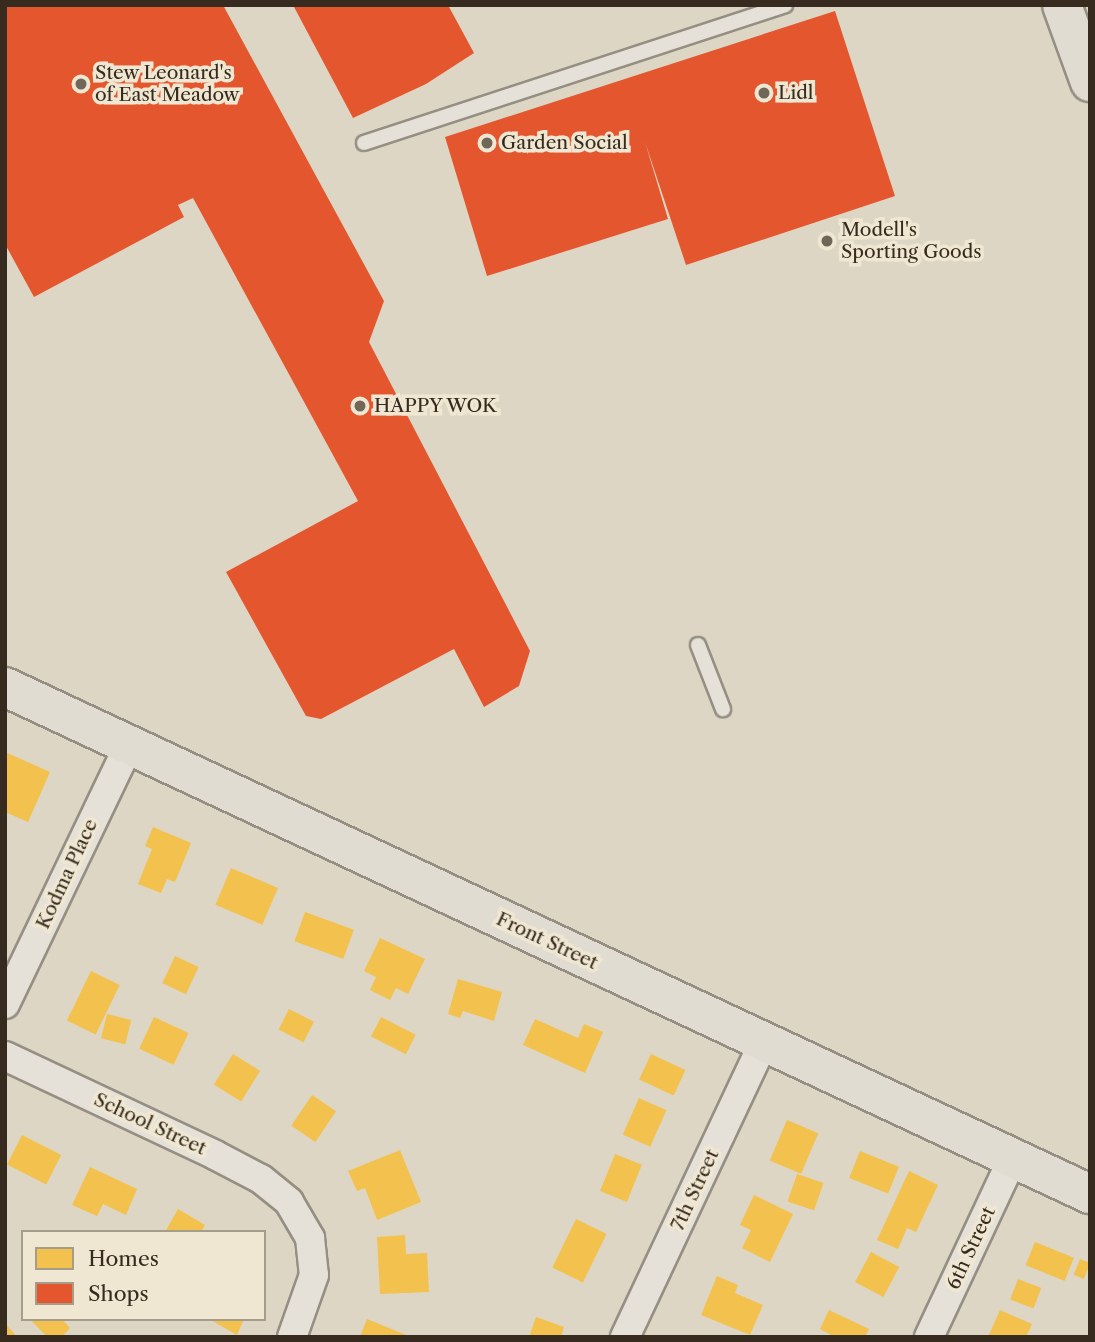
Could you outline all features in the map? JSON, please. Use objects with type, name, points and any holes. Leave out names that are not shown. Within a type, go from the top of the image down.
[{"type":"main road","points":[[1062,5],[1090,82]]},
{"type":"main road","name":"Front Street","points":[[5,687],[1090,1194]]},
{"type":"street","name":"Kodma Place","points":[[5,1004],[129,745]]},
{"type":"street","name":"7th Street","points":[[625,1337],[764,1042]]},
{"type":"street","name":"School Street","points":[[5,1056],[215,1155],[261,1179],[289,1202],[310,1238],[314,1275],[292,1337]]},
{"type":"street","name":"6th Street","points":[[929,1337],[1013,1158]]},
{"type":"lane","points":[[364,143],[785,5]]},
{"type":"lane","points":[[698,645],[723,709]]},
{"type":"building: Homes","points":[[5,752],[50,772],[28,822],[5,812]]},
{"type":"building: Homes","points":[[153,827],[191,843],[175,882],[167,879],[161,893],[138,884],[152,849],[145,846]]},
{"type":"building: Homes","points":[[231,868],[278,888],[262,925],[215,905]]},
{"type":"building: Homes","points":[[305,912],[354,930],[343,959],[294,941]]},
{"type":"building: Homes","points":[[380,938],[425,959],[408,994],[396,988],[390,1000],[370,990],[376,977],[364,971]]},
{"type":"building: Homes","points":[[175,956],[199,967],[186,994],[162,983]]},
{"type":"building: Homes","points":[[91,971],[120,985],[96,1034],[67,1020]]},
{"type":"building: Homes","points":[[458,979],[502,992],[494,1021],[463,1011],[460,1018],[448,1014]]},
{"type":"building: Homes","points":[[289,1009],[314,1022],[304,1042],[279,1029]]},
{"type":"building: Homes","points":[[107,1014],[131,1020],[125,1044],[101,1038]]},
{"type":"building: Homes","points":[[154,1017],[188,1033],[174,1065],[139,1049]]},
{"type":"building: Homes","points":[[381,1017],[416,1035],[406,1054],[371,1037]]},
{"type":"building: Homes","points":[[535,1019],[578,1038],[584,1024],[603,1032],[585,1073],[523,1045]]},
{"type":"building: Homes","points":[[233,1054],[260,1071],[241,1101],[214,1085]]},
{"type":"building: Homes","points":[[651,1054],[685,1070],[674,1095],[639,1079]]},
{"type":"building: Homes","points":[[312,1095],[336,1111],[315,1142],[291,1126]]},
{"type":"building: Homes","points":[[639,1098],[666,1110],[650,1147],[623,1135]]},
{"type":"building: Homes","points":[[787,1120],[818,1133],[801,1174],[770,1161]]},
{"type":"building: Homes","points":[[22,1135],[61,1155],[46,1184],[7,1164]]},
{"type":"building: Homes","points":[[400,1150],[421,1202],[377,1220],[365,1188],[357,1191],[348,1171]]},
{"type":"building: Homes","points":[[860,1151],[899,1167],[888,1194],[849,1178]]},
{"type":"building: Homes","points":[[615,1154],[642,1165],[627,1202],[600,1191]]},
{"type":"building: Homes","points":[[90,1167],[137,1189],[126,1215],[103,1204],[97,1216],[72,1205]]},
{"type":"building: Homes","points":[[909,1171],[938,1185],[916,1232],[907,1228],[898,1249],[877,1240]]},
{"type":"building: Homes","points":[[797,1174],[823,1183],[814,1211],[788,1201]]},
{"type":"building: Homes","points":[[754,1195],[793,1214],[770,1262],[742,1248],[751,1230],[740,1225]]},
{"type":"building: Homes","points":[[178,1209],[205,1225],[202,1230],[166,1230]]},
{"type":"building: Homes","points":[[576,1219],[607,1234],[583,1282],[552,1268]]},
{"type":"building: Homes","points":[[405,1235],[406,1254],[427,1253],[429,1292],[380,1294],[377,1237]]},
{"type":"building: Homes","points":[[1035,1242],[1074,1258],[1065,1281],[1026,1265]]},
{"type":"building: Homes","points":[[871,1252],[899,1267],[883,1297],[855,1282]]},
{"type":"building: Homes","points":[[1080,1259],[1090,1263],[1084,1279],[1074,1275]]},
{"type":"building: Homes","points":[[717,1276],[738,1285],[735,1293],[763,1305],[750,1335],[701,1315]]},
{"type":"building: Homes","points":[[1018,1279],[1041,1288],[1033,1308],[1010,1300]]},
{"type":"building: Homes","points":[[829,1310],[869,1329],[865,1337],[835,1337],[820,1329]]},
{"type":"building: Homes","points":[[1000,1310],[1032,1324],[1026,1337],[988,1337]]},
{"type":"building: Homes","points":[[536,1317],[564,1327],[561,1337],[529,1337]]},
{"type":"building: Homes","points":[[367,1319],[411,1337],[360,1337]]},
{"type":"building: Homes","points":[[32,1321],[64,1321],[70,1328],[62,1337],[47,1337]]},
{"type":"building: Homes","points":[[212,1321],[243,1321],[237,1335]]},
{"type":"building: Homes","points":[[5,1323],[17,1337],[5,1337]]},
{"type":"building: Shops","points":[[5,5],[223,5],[384,301],[369,342],[530,651],[519,686],[484,707],[454,649],[321,719],[306,716],[226,572],[358,501],[193,198],[178,205],[184,217],[34,297],[5,244]]},
{"type":"building: Shops","points":[[293,5],[448,5],[474,53],[426,84],[353,118]]},
{"type":"building: Shops","points":[[835,11],[895,196],[686,265],[645,142],[668,219],[487,276],[445,137]]},
{"type":"place","name":"Stew Leonard's of East Meadow","points":[[81,84]]},
{"type":"place","name":"Lidl","points":[[764,93]]},
{"type":"place","name":"Garden Social","points":[[487,143]]},
{"type":"place","name":"Modell's Sporting Goods","points":[[827,241]]},
{"type":"place","name":"HAPPY WOK","points":[[360,406]]}]
